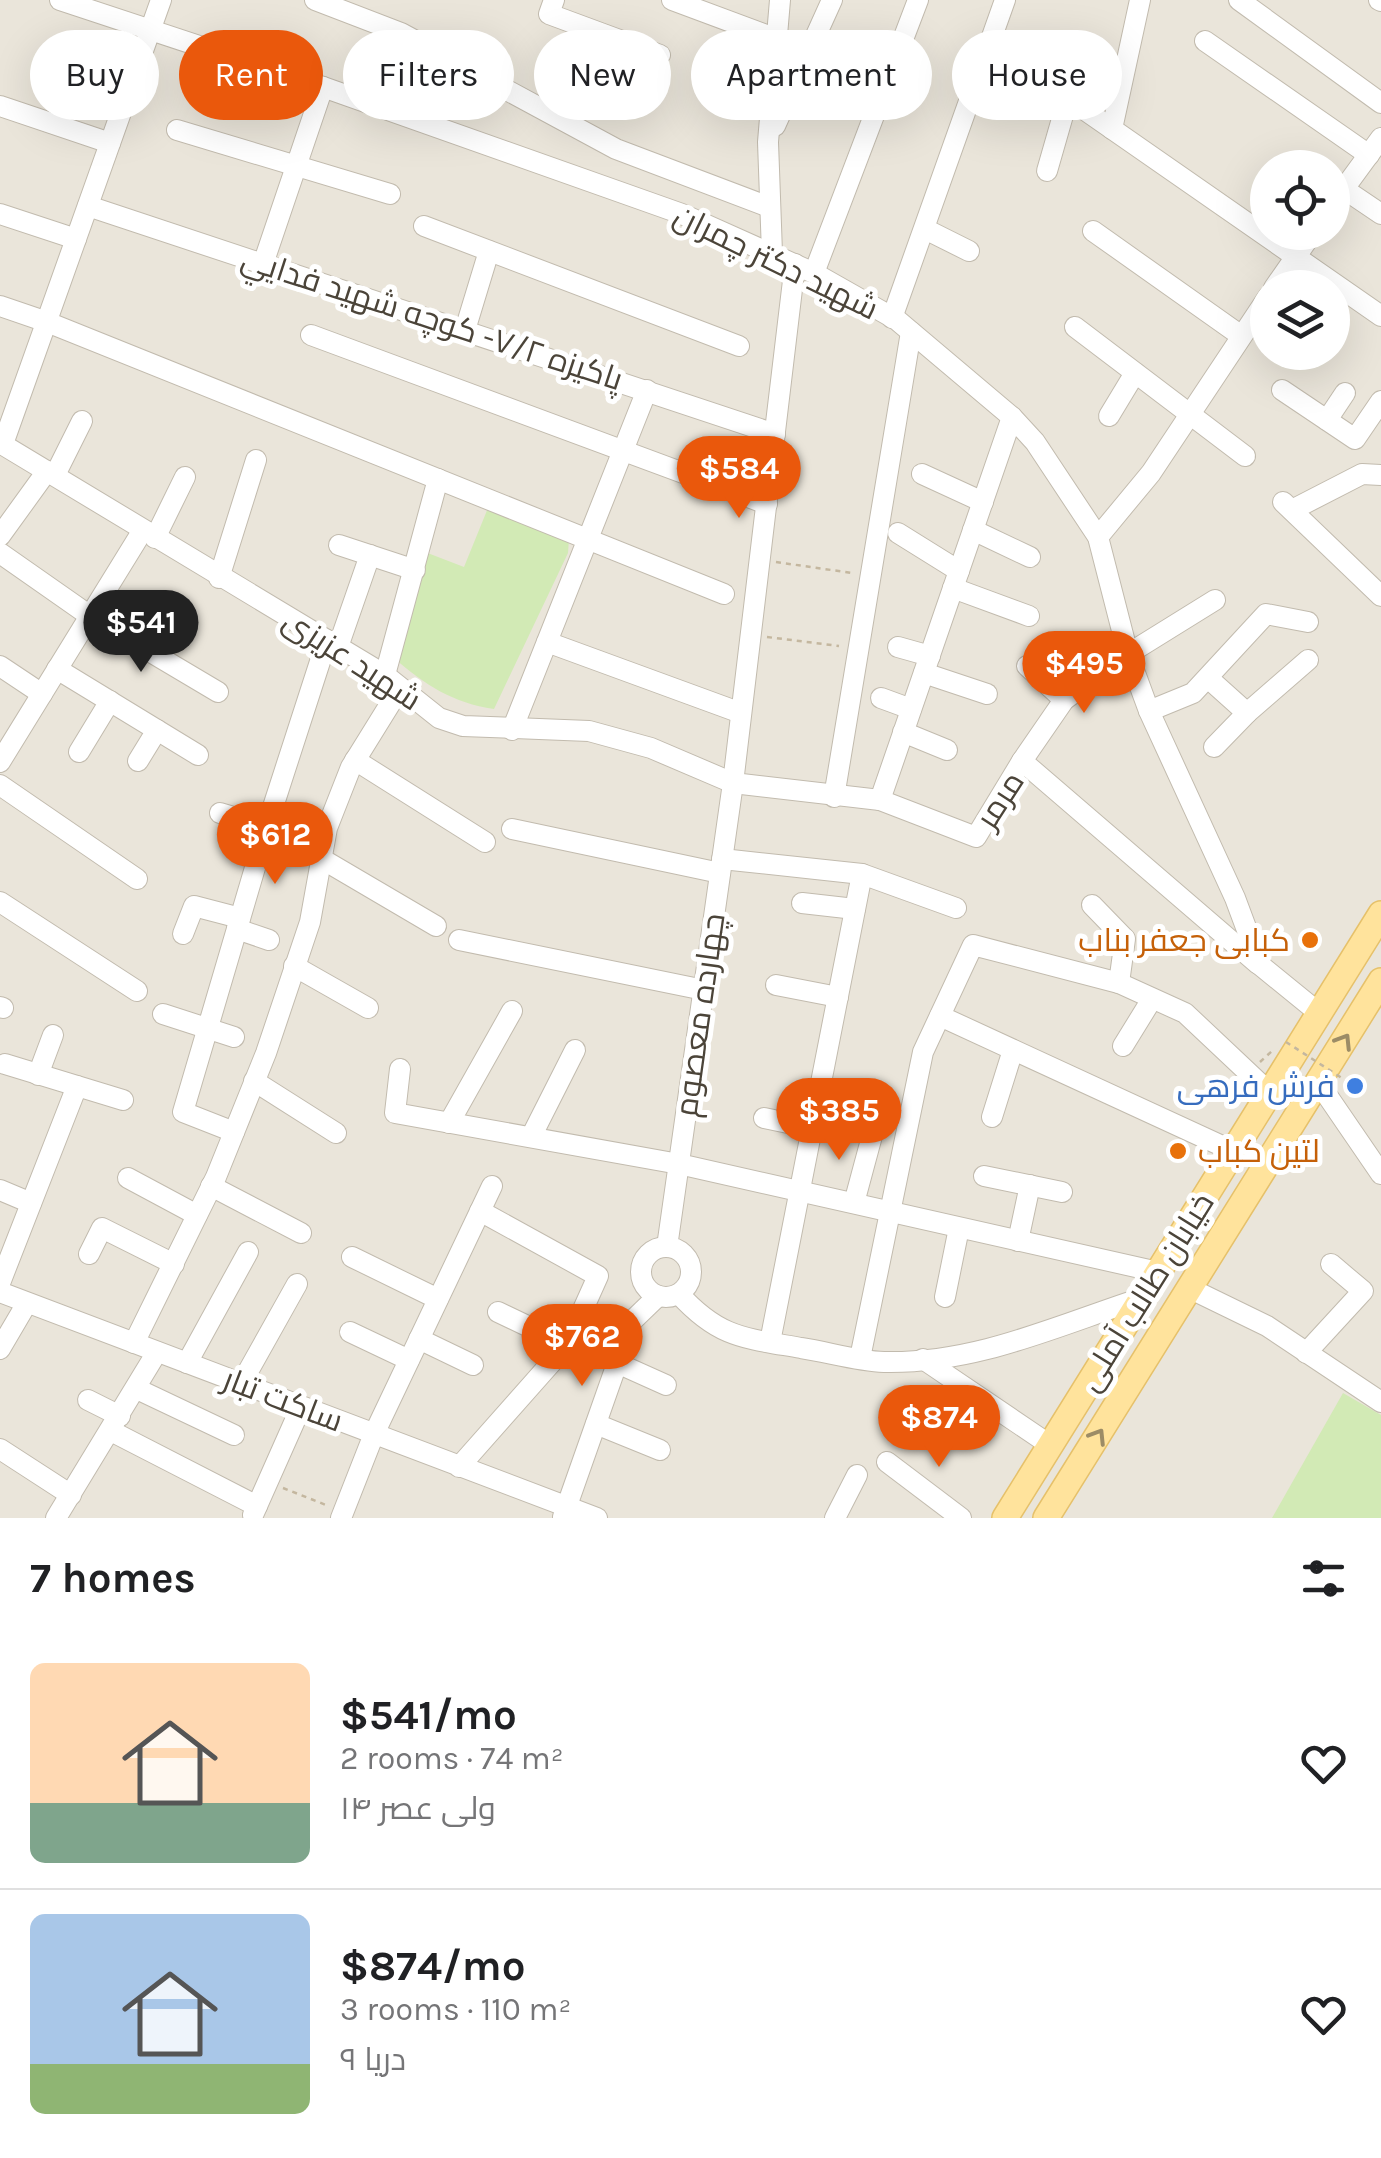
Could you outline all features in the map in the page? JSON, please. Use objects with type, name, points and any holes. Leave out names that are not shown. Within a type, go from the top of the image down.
[{"type":"main road","name":"خیابان طالب آملی","points":[[1005,1518],[1381,914]]},
{"type":"main road","name":"خیابان طالب آملی","points":[[1046,1518],[1191,1289],[1330,1088],[1378,990]]},
{"type":"street","name":"شهید دکتر چمران","points":[[60,0],[151,30]]},
{"type":"street","points":[[151,30],[160,0]]},
{"type":"street","points":[[314,0],[402,34],[616,149],[770,207]]},
{"type":"street","points":[[554,0],[549,14],[592,30]]},
{"type":"street","points":[[672,0],[753,30]]},
{"type":"street","points":[[778,30],[780,0]]},
{"type":"street","points":[[768,142],[832,0]]},
{"type":"street","name":"چهارده معصوم","points":[[668,1247],[733,783],[775,434],[805,268],[918,0]]},
{"type":"street","points":[[892,318],[1005,0]]},
{"type":"street","points":[[1112,129],[1140,0]]},
{"type":"street","points":[[1239,0],[1381,103]]},
{"type":"street","name":"شهید دکتر چمران","points":[[159,33],[682,214],[805,268],[911,332],[1035,442],[1098,537],[1128,654],[1149,711],[1236,898],[1260,965]]},
{"type":"street","points":[[1205,41],[1375,146],[1350,180]]},
{"type":"street","points":[[263,264],[324,87]]},
{"type":"street","points":[[0,106],[110,143]]},
{"type":"street","points":[[1,443],[118,120]]},
{"type":"street","points":[[770,120],[772,253]]},
{"type":"street","points":[[1047,171],[1063,120]]},
{"type":"street","points":[[1099,120],[1381,316]]},
{"type":"street","points":[[177,130],[390,194]]},
{"type":"street","points":[[1350,202],[1381,214]]},
{"type":"street","name":"پاکیزه ۷/۲- كوچه شهيد فدايي","points":[[88,206],[775,434]]},
{"type":"street","points":[[0,214],[76,239]]},
{"type":"street","points":[[424,226],[739,346]]},
{"type":"street","points":[[925,229],[970,251]]},
{"type":"street","points":[[1093,231],[1240,335]]},
{"type":"street","points":[[1287,270],[1301,250]]},
{"type":"street","points":[[465,330],[489,251]]},
{"type":"street","points":[[0,306],[724,594]]},
{"type":"street","points":[[1098,537],[1191,417],[1250,321]]},
{"type":"street","points":[[1075,327],[1245,456]]},
{"type":"street","points":[[834,796],[911,332]]},
{"type":"street","points":[[312,335],[766,504]]},
{"type":"street","points":[[1109,416],[1135,373]]},
{"type":"street","points":[[512,730],[646,390]]},
{"type":"street","points":[[1282,390],[1355,439],[1381,402]]},
{"type":"street","points":[[1327,420],[1345,393]]},
{"type":"street","points":[[880,800],[1012,418]]},
{"type":"street","points":[[0,536],[51,473],[82,421]]},
{"type":"street","name":"شهید عزیزی","points":[[1,443],[332,644],[439,718],[463,726],[589,731],[650,748],[733,783]]},
{"type":"street","points":[[220,578],[256,460]]},
{"type":"street","points":[[922,474],[983,502]]},
{"type":"street","points":[[1379,586],[1287,506],[1362,474],[1381,475]]},
{"type":"street","points":[[0,762],[90,616],[185,477]]},
{"type":"street","points":[[134,1344],[234,1132],[310,922],[328,828],[392,682],[414,570],[438,479]]},
{"type":"street","points":[[973,530],[1030,557]]},
{"type":"street","points":[[898,534],[956,580],[1030,616]]},
{"type":"street","points":[[339,545],[414,570]]},
{"type":"street","points":[[0,553],[90,616],[218,692]]},
{"type":"street","points":[[234,1132],[183,1112],[267,827],[332,644],[370,555]]},
{"type":"street","points":[[1022,761],[1064,700],[1128,654],[1215,600]]},
{"type":"street","points":[[1149,711],[1194,694],[1266,614],[1308,622]]},
{"type":"street","points":[[546,642],[742,712]]},
{"type":"street","points":[[898,647],[987,694]]},
{"type":"street","points":[[1214,747],[1308,660]]},
{"type":"street","points":[[0,666],[42,694]]},
{"type":"street","points":[[1026,666],[1064,700]]},
{"type":"street","points":[[57,669],[198,755]]},
{"type":"street","points":[[1208,678],[1247,713]]},
{"type":"street","points":[[881,698],[911,709]]},
{"type":"street","points":[[79,752],[110,702]]},
{"type":"street","points":[[138,761],[157,730]]},
{"type":"street","points":[[903,732],[947,750]]},
{"type":"street","points":[[355,760],[486,842]]},
{"type":"street","name":"مرمر","points":[[733,783],[880,800],[976,837],[1022,761],[1260,965]]},
{"type":"street","points":[[0,785],[137,879]]},
{"type":"street","points":[[220,813],[267,827]]},
{"type":"street","points":[[512,830],[721,866],[862,874],[956,908]]},
{"type":"street","points":[[322,859],[436,926]]},
{"type":"street","points":[[770,1342],[862,874]]},
{"type":"street","points":[[0,902],[137,991]]},
{"type":"street","points":[[802,903],[855,909]]},
{"type":"street","points":[[1092,905],[1125,939],[1119,982]]},
{"type":"street","points":[[183,934],[194,906],[269,940]]},
{"type":"street","points":[[459,940],[704,990]]},
{"type":"street","points":[[860,1358],[923,1052],[973,945],[1119,982],[1186,1013],[1270,1093]]},
{"type":"street","points":[[1260,965],[1319,1013]]},
{"type":"street","points":[[294,966],[368,1008]]},
{"type":"street","points":[[776,985],[838,997]]},
{"type":"street","points":[[1124,1046],[1152,1000]]},
{"type":"street","points":[[449,1122],[512,1011]]},
{"type":"street","points":[[164,1014],[234,1037]]},
{"type":"street","points":[[940,1016],[1234,1151]]},
{"type":"street","points":[[38,1074],[52,1035]]},
{"type":"street","points":[[531,1137],[575,1050]]},
{"type":"street","points":[[992,1118],[1013,1050]]},
{"type":"street","points":[[5,1064],[122,1100]]},
{"type":"street","points":[[400,1069],[394,1113],[679,1164],[1158,1272]]},
{"type":"street","points":[[254,1081],[336,1133]]},
{"type":"street","points":[[0,1283],[77,1086]]},
{"type":"street","points":[[1330,1088],[1381,1174]]},
{"type":"street","points":[[764,1118],[812,1128]]},
{"type":"street","points":[[854,1203],[872,1136]]},
{"type":"street","points":[[984,1176],[1062,1192]]},
{"type":"street","points":[[128,1178],[197,1216]]},
{"type":"street","points":[[211,1186],[300,1232]]},
{"type":"street","points":[[348,1516],[374,1434],[492,1186]]},
{"type":"street","points":[[1018,1242],[1030,1186]]},
{"type":"street","points":[[0,1190],[31,1203]]},
{"type":"street","points":[[460,1467],[567,1345],[598,1276],[480,1210]]},
{"type":"street","points":[[89,1254],[102,1228],[174,1264]]},
{"type":"street","points":[[945,1297],[958,1228]]},
{"type":"street","points":[[565,1513],[632,1322],[668,1295],[690,1282],[691,1266],[682,1253],[668,1247],[652,1251],[640,1271],[645,1286],[668,1295],[720,1329],[882,1362],[1008,1346],[1142,1298]]},
{"type":"street","points":[[187,1364],[248,1252]]},
{"type":"street","points":[[352,1258],[438,1299]]},
{"type":"street","points":[[1306,1354],[1363,1291],[1331,1264]]},
{"type":"street","points":[[241,1384],[298,1284]]},
{"type":"street","points":[[1191,1289],[1267,1326],[1381,1402]]},
{"type":"street","name":"ساکت تبار","points":[[0,1292],[460,1467],[565,1513],[597,1518]]},
{"type":"street","points":[[0,1349],[27,1303]]},
{"type":"street","points":[[498,1312],[567,1345]]},
{"type":"street","points":[[350,1332],[409,1360]]},
{"type":"street","points":[[419,1338],[473,1365]]},
{"type":"street","points":[[0,1449],[65,1510],[157,1352]]},
{"type":"street","points":[[923,1359],[1050,1445]]},
{"type":"street","points":[[617,1363],[666,1385]]},
{"type":"street","points":[[137,1389],[234,1436]]},
{"type":"street","points":[[88,1400],[116,1423],[254,1512],[300,1406]]},
{"type":"street","points":[[596,1424],[660,1450]]},
{"type":"street","points":[[887,1462],[961,1518]]},
{"type":"street","points":[[835,1518],[857,1475]]},
{"type":"path","points":[[760,559],[870,575]]},
{"type":"path","points":[[751,635],[858,648]]},
{"type":"path","points":[[1286,1042],[1348,1082],[1330,1088]]},
{"type":"path","points":[[268,1482],[348,1516]]},
{"type":"shaded area","points":[[0,0],[1381,0],[1381,1518],[0,1518]]},
{"type":"green space","points":[[490,503],[569,539],[568,553],[494,709],[440,691],[394,658],[425,552],[464,567]]},
{"type":"green space","points":[[1343,1393],[1381,1415],[1381,1518],[1272,1518]]},
{"type":"place","name":"کبابی جعفر بناب","points":[[1310,940]]},
{"type":"place","name":"فرش فرهی","points":[[1355,1086]]},
{"type":"place","name":"لتین کباب","points":[[1178,1151]]}]
